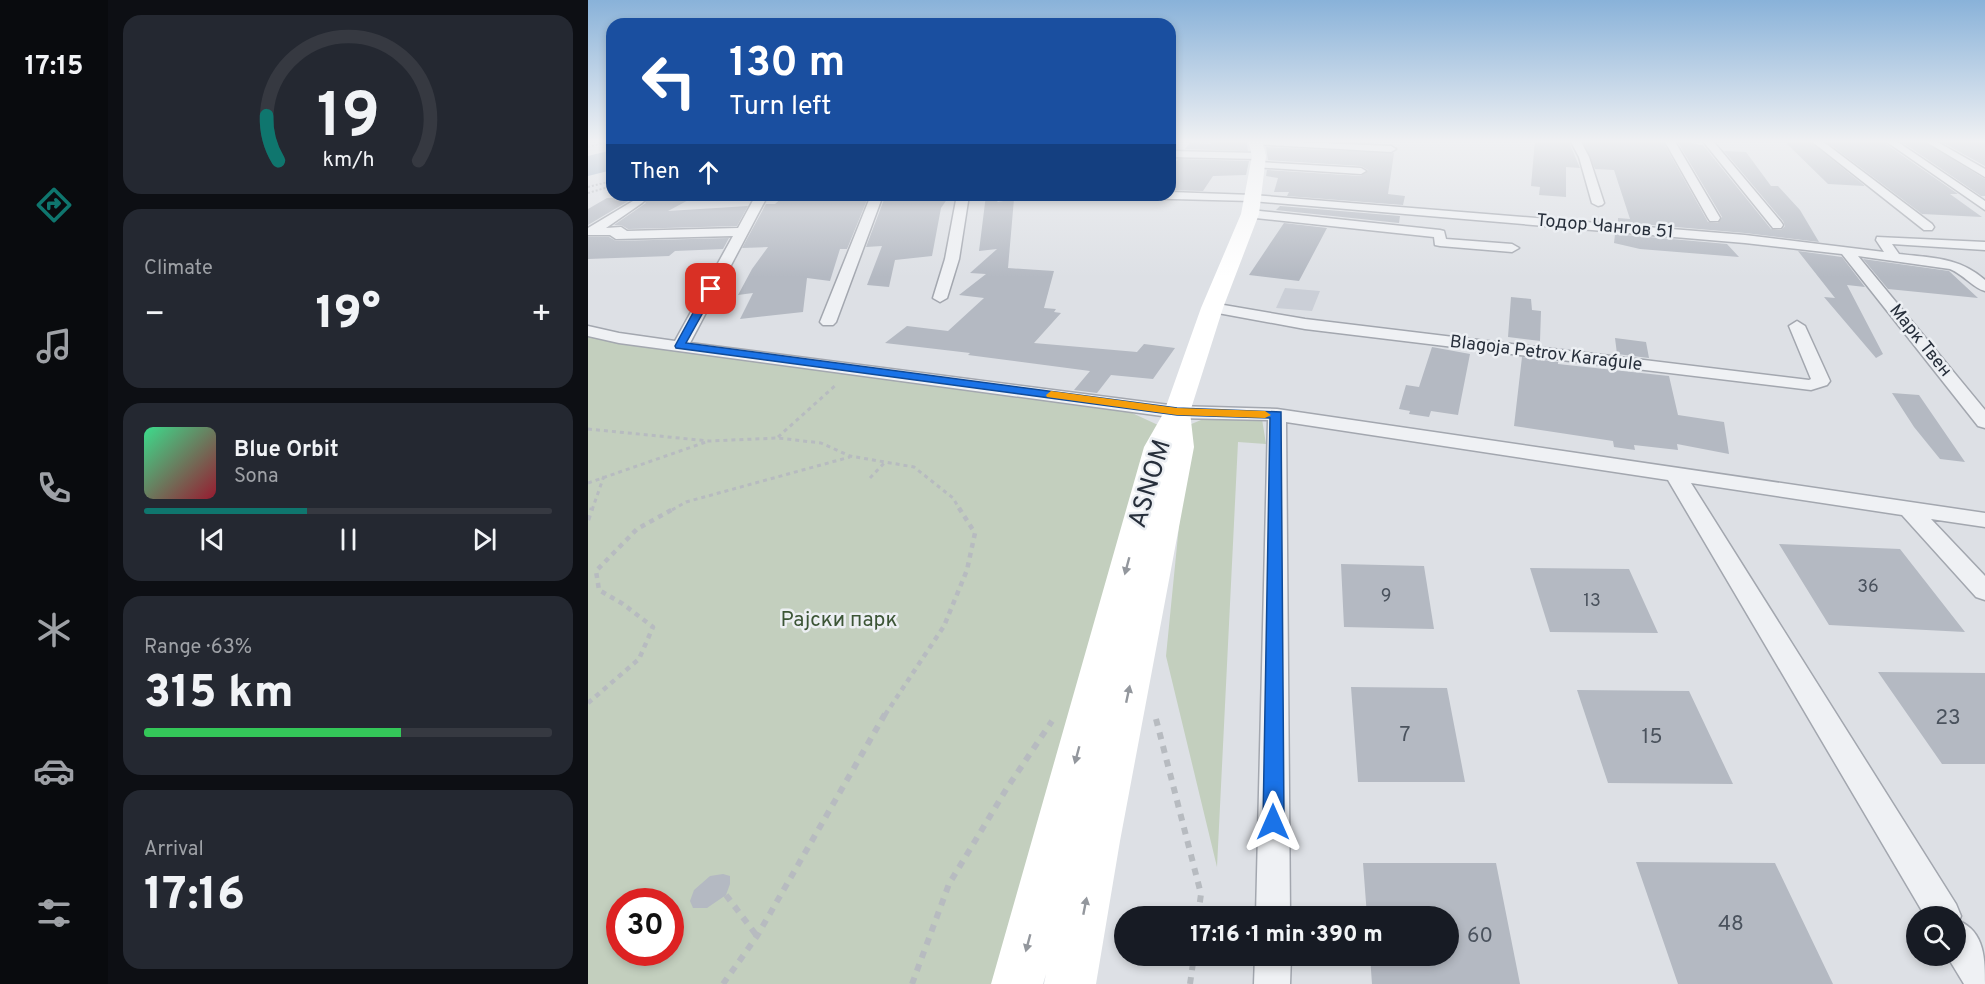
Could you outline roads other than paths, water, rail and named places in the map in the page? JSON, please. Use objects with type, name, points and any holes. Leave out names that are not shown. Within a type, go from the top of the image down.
[{"type":"street","points":[[1177,412],[1212,308],[1251,206],[1253,186]]},
{"type":"street","points":[[1593,186],[1598,203]]},
{"type":"street","points":[[1697,186],[1714,218]]},
{"type":"street","points":[[1745,186],[1777,225]]},
{"type":"street","points":[[1875,186],[1928,227]]},
{"type":"street","points":[[1956,186],[1985,206]]},
{"type":"street","name":"Тодор Чангов 51","points":[[1176,199],[1745,239],[1851,256],[1953,265],[1967,271],[1985,287]]},
{"type":"street","points":[[638,201],[591,232],[621,231],[616,235],[742,232]]},
{"type":"street","points":[[680,346],[759,201]]},
{"type":"street","points":[[828,322],[876,201]]},
{"type":"street","points":[[940,298],[952,259],[962,201]]},
{"type":"street","points":[[1251,206],[1440,234],[1440,242],[1512,248]]},
{"type":"street","points":[[1896,259],[1882,240],[1985,246]]},
{"type":"street","name":"Марк Твен","points":[[1851,256],[1985,422]]},
{"type":"street","name":"Blagoja Petrov Karaǵule","points":[[1212,308],[1305,324],[1663,369],[1818,384],[1821,381],[1797,326]]},
{"type":"street","points":[[588,331],[680,346],[1177,412],[1276,415],[1985,520]]},
{"type":"street","name":"ASNOM","points":[[1017,984],[1158,447],[1177,412]]},
{"type":"street","name":"ASNOM","points":[[1070,984],[1096,841],[1180,447],[1177,412]]},
{"type":"street","points":[[1273,906],[1276,415]]},
{"type":"street","points":[[1676,475],[1938,906]]},
{"type":"street","points":[[1909,509],[1985,591]]},
{"type":"street","points":[[1966,953],[1985,984]]},
{"type":"street","points":[[1272,984],[1273,966]]},
{"type":"park label","name":"Рајски парк","points":[[839,620]]}]
